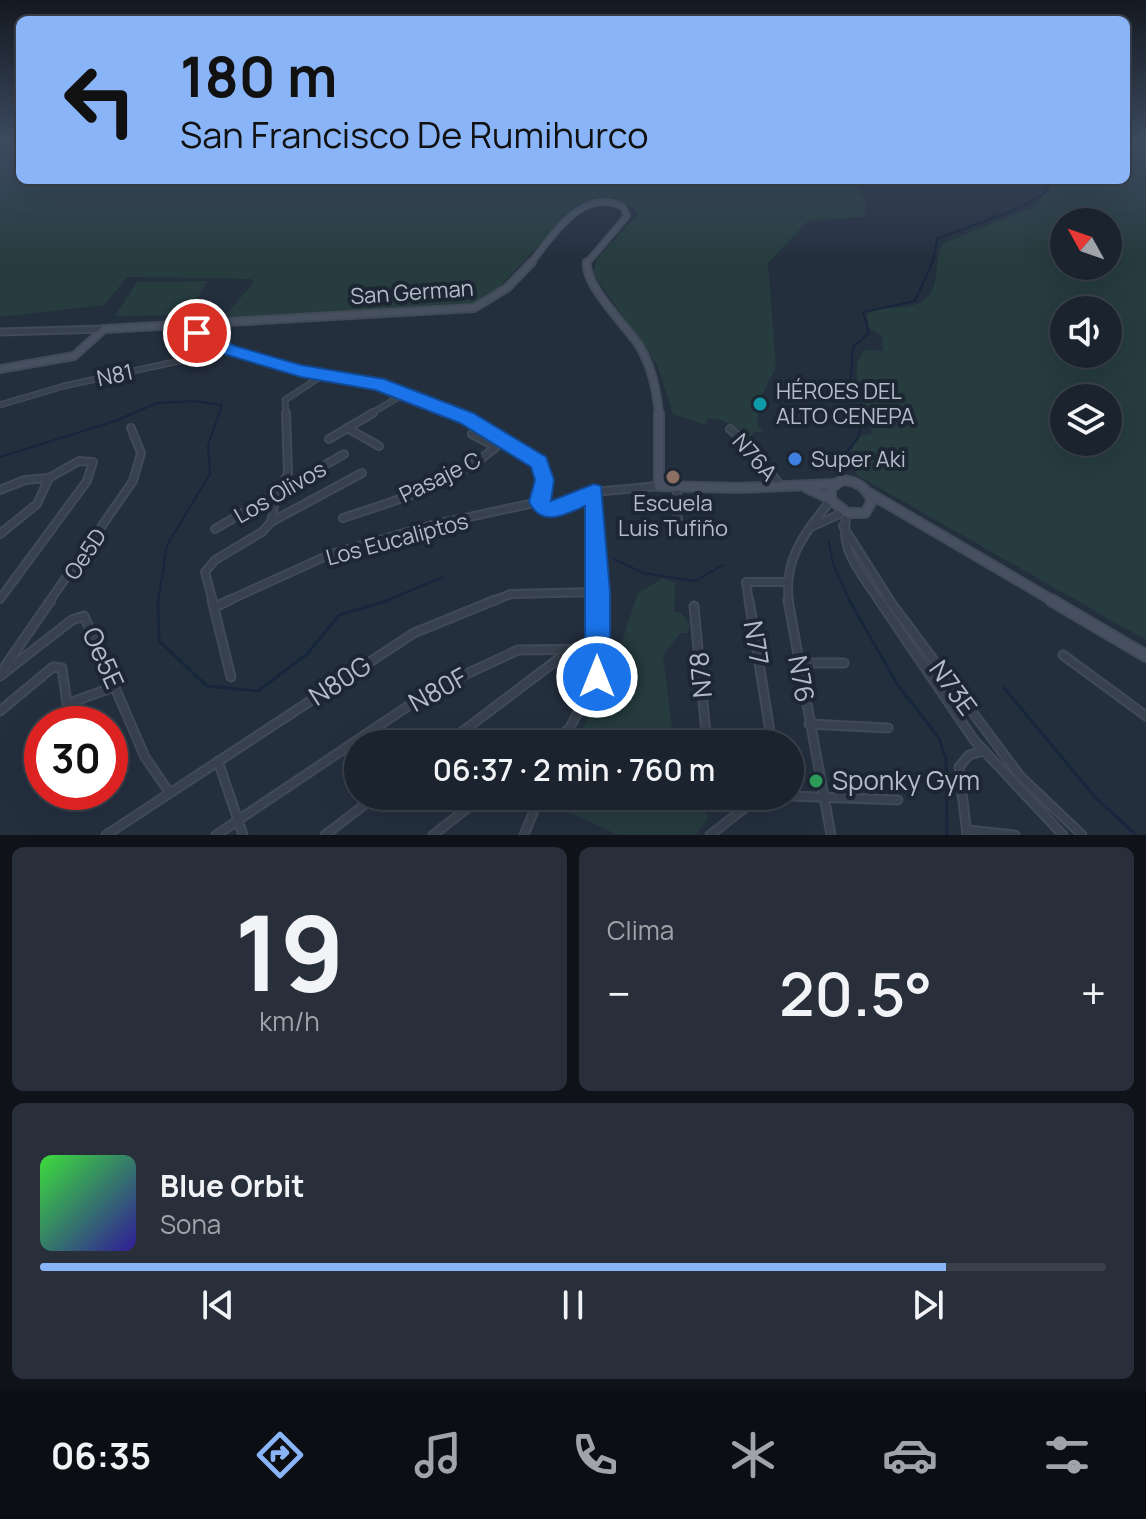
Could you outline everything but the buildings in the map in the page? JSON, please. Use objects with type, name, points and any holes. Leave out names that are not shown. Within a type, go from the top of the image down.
[{"type":"main road","name":"San German","points":[[179,323],[474,308],[502,294],[588,204],[616,203],[626,210],[627,216],[587,259],[586,268],[642,352],[659,390],[662,425],[659,486]]},
{"type":"main road","points":[[0,369],[80,353],[104,329],[179,323]]},
{"type":"main road","points":[[659,486],[805,487],[854,481],[895,509],[1146,656]]},
{"type":"main road","points":[[831,499],[834,484]]},
{"type":"main road","points":[[805,487],[831,499],[846,512],[865,513],[870,508],[895,509]]},
{"type":"main road","points":[[869,493],[870,508]]},
{"type":"street","points":[[179,323],[230,350],[301,371],[325,373],[405,393],[483,427],[539,462],[545,480],[539,502]]},
{"type":"street","points":[[0,332],[104,329]]},
{"type":"street","name":"N81","points":[[0,405],[64,386],[230,350]]},
{"type":"street","points":[[271,522],[276,496],[288,473],[285,400],[325,373]]},
{"type":"street","points":[[329,439],[405,393]]},
{"type":"street","name":"Pasaje C","points":[[343,518],[414,492],[482,460],[496,447],[472,434],[483,427]]},
{"type":"street","name":"Oe5D","points":[[0,674],[133,481],[144,453],[140,439],[131,428]]},
{"type":"street","points":[[347,428],[379,446]]},
{"type":"street","name":"N76A","points":[[730,429],[751,447],[781,486]]},
{"type":"street","name":"Los Olivos","points":[[215,529],[344,454]]},
{"type":"street","points":[[0,490],[25,480],[49,478],[79,461],[93,462],[87,481],[0,599]]},
{"type":"street","points":[[231,677],[205,572],[208,566],[262,532],[271,522],[362,473]]},
{"type":"street","points":[[0,532],[37,504],[49,478]]},
{"type":"street","points":[[567,730],[597,677],[599,592],[594,492],[659,486]]},
{"type":"street","points":[[677,488],[678,526]]},
{"type":"street","name":"Los Eucaliptos","points":[[214,607],[331,554],[432,525],[539,502],[554,510],[594,492]]},
{"type":"street","name":"N76","points":[[831,499],[794,548],[786,582],[797,663],[831,835]]},
{"type":"street","points":[[843,526],[846,512]]},
{"type":"street","points":[[810,528],[846,512]]},
{"type":"street","name":"N73E","points":[[843,526],[870,574],[1020,776],[1077,833]]},
{"type":"street","name":"N73E","points":[[843,526],[843,542],[861,575],[923,669],[983,751],[1063,835]]},
{"type":"street","points":[[861,575],[870,574]]},
{"type":"street","name":"N77","points":[[770,730],[746,582],[786,582]]},
{"type":"street","name":"N80G","points":[[109,834],[414,633],[511,594],[599,592]]},
{"type":"street","name":"N78","points":[[694,606],[706,730]]},
{"type":"street","name":"Oe5E","points":[[0,674],[53,632],[84,616],[88,619],[145,757],[169,792]]},
{"type":"street","points":[[912,653],[924,648]]},
{"type":"street","name":"N80F","points":[[216,835],[432,690],[518,650],[597,649]]},
{"type":"street","points":[[464,730],[570,650]]},
{"type":"street","points":[[1063,655],[1146,716]]},
{"type":"street","points":[[797,663],[844,663]]},
{"type":"street","points":[[923,669],[935,664]]},
{"type":"street","points":[[0,711],[53,667],[62,668],[67,704],[72,705],[116,686]]},
{"type":"street","points":[[809,724],[888,728]]},
{"type":"street","points":[[983,751],[969,755],[959,767],[967,832],[1015,835]]},
{"type":"street","points":[[218,761],[243,835]]},
{"type":"street","points":[[804,796],[898,800]]},
{"type":"street","points":[[325,835],[358,810]]},
{"type":"street","points":[[433,835],[465,810]]},
{"type":"street","points":[[524,835],[534,810]]},
{"type":"street","points":[[710,835],[742,810]]},
{"type":"green space","points":[[0,180],[16,180],[16,184],[855,184],[865,199],[866,217],[808,221],[768,263],[776,367],[762,395],[757,424],[764,432],[754,432],[750,438],[725,421],[707,418],[706,425],[673,414],[658,367],[593,273],[597,258],[638,214],[617,199],[594,199],[578,205],[491,296],[478,303],[451,307],[224,317],[254,282],[251,279],[127,277],[104,305],[0,317]]},
{"type":"green space","points":[[1130,180],[1146,180],[1146,640],[857,475],[849,457],[858,437],[873,433],[857,402],[857,363],[864,350],[883,351],[882,337],[869,328],[867,314],[883,308],[918,304],[934,286],[943,243],[1034,207],[1048,190],[1045,184],[1130,184]]},
{"type":"green space","points":[[208,281],[187,315],[115,316],[137,282]]},
{"type":"green space","points":[[663,578],[675,583],[674,612],[681,613],[690,624],[687,633],[680,633],[663,655],[672,730],[582,730],[613,669],[623,663],[618,653],[638,593]]},
{"type":"green space","points":[[565,810],[702,810],[709,818],[696,835],[618,835]]},
{"type":"waterway","points":[[848,450],[858,438],[863,417],[862,405],[850,387],[853,347],[869,333],[863,312],[915,301],[933,261],[937,239],[1022,206],[1048,190],[1047,184]]},
{"type":"waterway","points":[[0,457],[115,421],[157,403],[194,401],[222,405],[208,445],[210,474],[167,545],[158,602]]},
{"type":"waterway","points":[[829,542],[833,564],[849,601]]},
{"type":"waterway","points":[[614,559],[643,573],[695,581],[723,565]]},
{"type":"waterway","points":[[383,602],[443,577]]},
{"type":"waterway","points":[[158,602],[159,641],[207,686],[258,691],[307,654],[339,615],[390,600]]},
{"type":"waterway","points":[[849,601],[897,684],[939,738],[946,759],[947,835]]},
{"type":"waterway","points":[[1004,688],[1095,797],[1136,835]]},
{"type":"place","name":"HÉROES DEL ALTO CENEPA","points":[[760,404]]},
{"type":"place","name":"Super Aki","points":[[795,459]]},
{"type":"place","name":"Escuela Luis Tufiño","points":[[673,477]]},
{"type":"place","name":"Sponky Gym","points":[[816,781]]},
{"type":"route","points":[[197,333],[230,350],[301,371],[377,384],[429,401],[467,418],[523,449],[539,462],[545,480],[539,502],[545,509],[554,510],[581,495],[594,492],[599,592],[597,649],[600,664],[597,677]]}]
